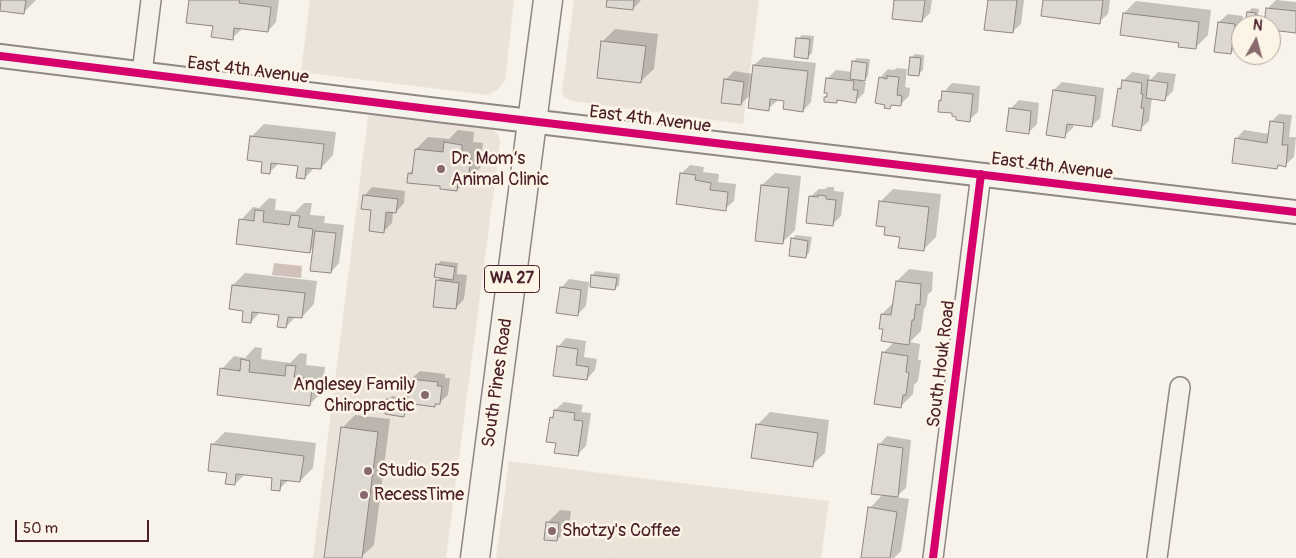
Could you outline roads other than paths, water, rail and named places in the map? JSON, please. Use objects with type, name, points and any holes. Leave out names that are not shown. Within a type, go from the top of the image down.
[{"type":"main road","name":"South Pines Road","points":[[475,558],[548,0]]},
{"type":"street","points":[[142,73],[151,0]]},
{"type":"street","name":"East 4th Avenue","points":[[0,56],[1296,212]]},
{"type":"street","name":"South Houk Road","points":[[933,558],[981,174]]},
{"type":"street","points":[[1157,558],[1180,387]]},
{"type":"place","name":"Dr. Mom’s Animal Clinic","points":[[441,169]]},
{"type":"place","name":"Anglesey Family Chiropractic","points":[[425,395]]},
{"type":"place","name":"Studio 525","points":[[368,471]]},
{"type":"place","name":"RecessTime","points":[[364,495]]},
{"type":"place","name":"Shotzy's Coffee","points":[[552,531]]}]
